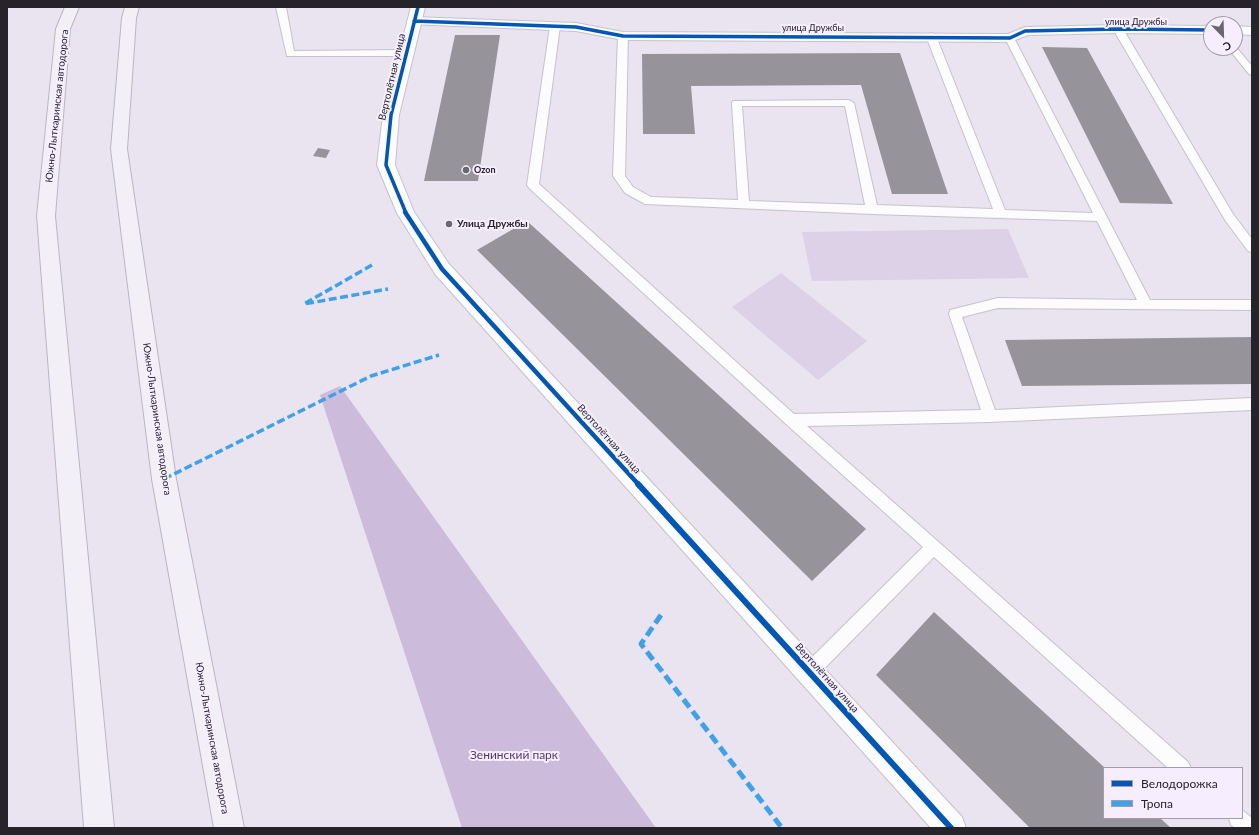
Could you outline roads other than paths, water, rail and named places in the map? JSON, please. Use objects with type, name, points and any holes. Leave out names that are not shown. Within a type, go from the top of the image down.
[{"type":"main road","name":"Южно-Лыткаринская автодорога","points":[[72,7],[63,29],[46,216],[99,828]]},
{"type":"main road","name":"Южно-Лыткаринская автодорога","points":[[132,7],[129,18],[119,149],[164,479],[229,828]]},
{"type":"street","name":"Вертолётная улица","points":[[416,14],[391,115],[386,165],[406,213],[442,269],[952,828]]},
{"type":"street","name":"улица Дружбы","points":[[416,14],[576,27],[623,36],[931,36],[1010,38],[1025,31],[1118,29],[1203,30]]},
{"type":"lane","points":[[281,7],[290,54],[406,54]]},
{"type":"lane","points":[[555,26],[533,186],[792,420],[1181,767]]},
{"type":"lane","points":[[1118,29],[1229,217],[1252,248]]},
{"type":"lane","points":[[623,36],[620,176],[629,190],[649,201],[1101,217]]},
{"type":"lane","points":[[931,36],[1001,214]]},
{"type":"lane","points":[[1010,38],[1146,305]]},
{"type":"lane","points":[[1239,56],[1252,72]]},
{"type":"lane","points":[[744,204],[737,103],[849,103],[872,210]]},
{"type":"lane","points":[[990,416],[955,314],[998,303],[1252,305]]},
{"type":"lane","points":[[792,420],[990,416],[1252,404]]},
{"type":"lane","points":[[809,672],[934,547]]},
{"type":"lane","points":[[1239,819],[1249,828]]},
{"type":"place","name":"Ozon","points":[[466,170]]},
{"type":"place","name":"Улица Дружбы","points":[[449,224]]},
{"type":"park label","name":"Зенинский парк","points":[[514,755]]}]
